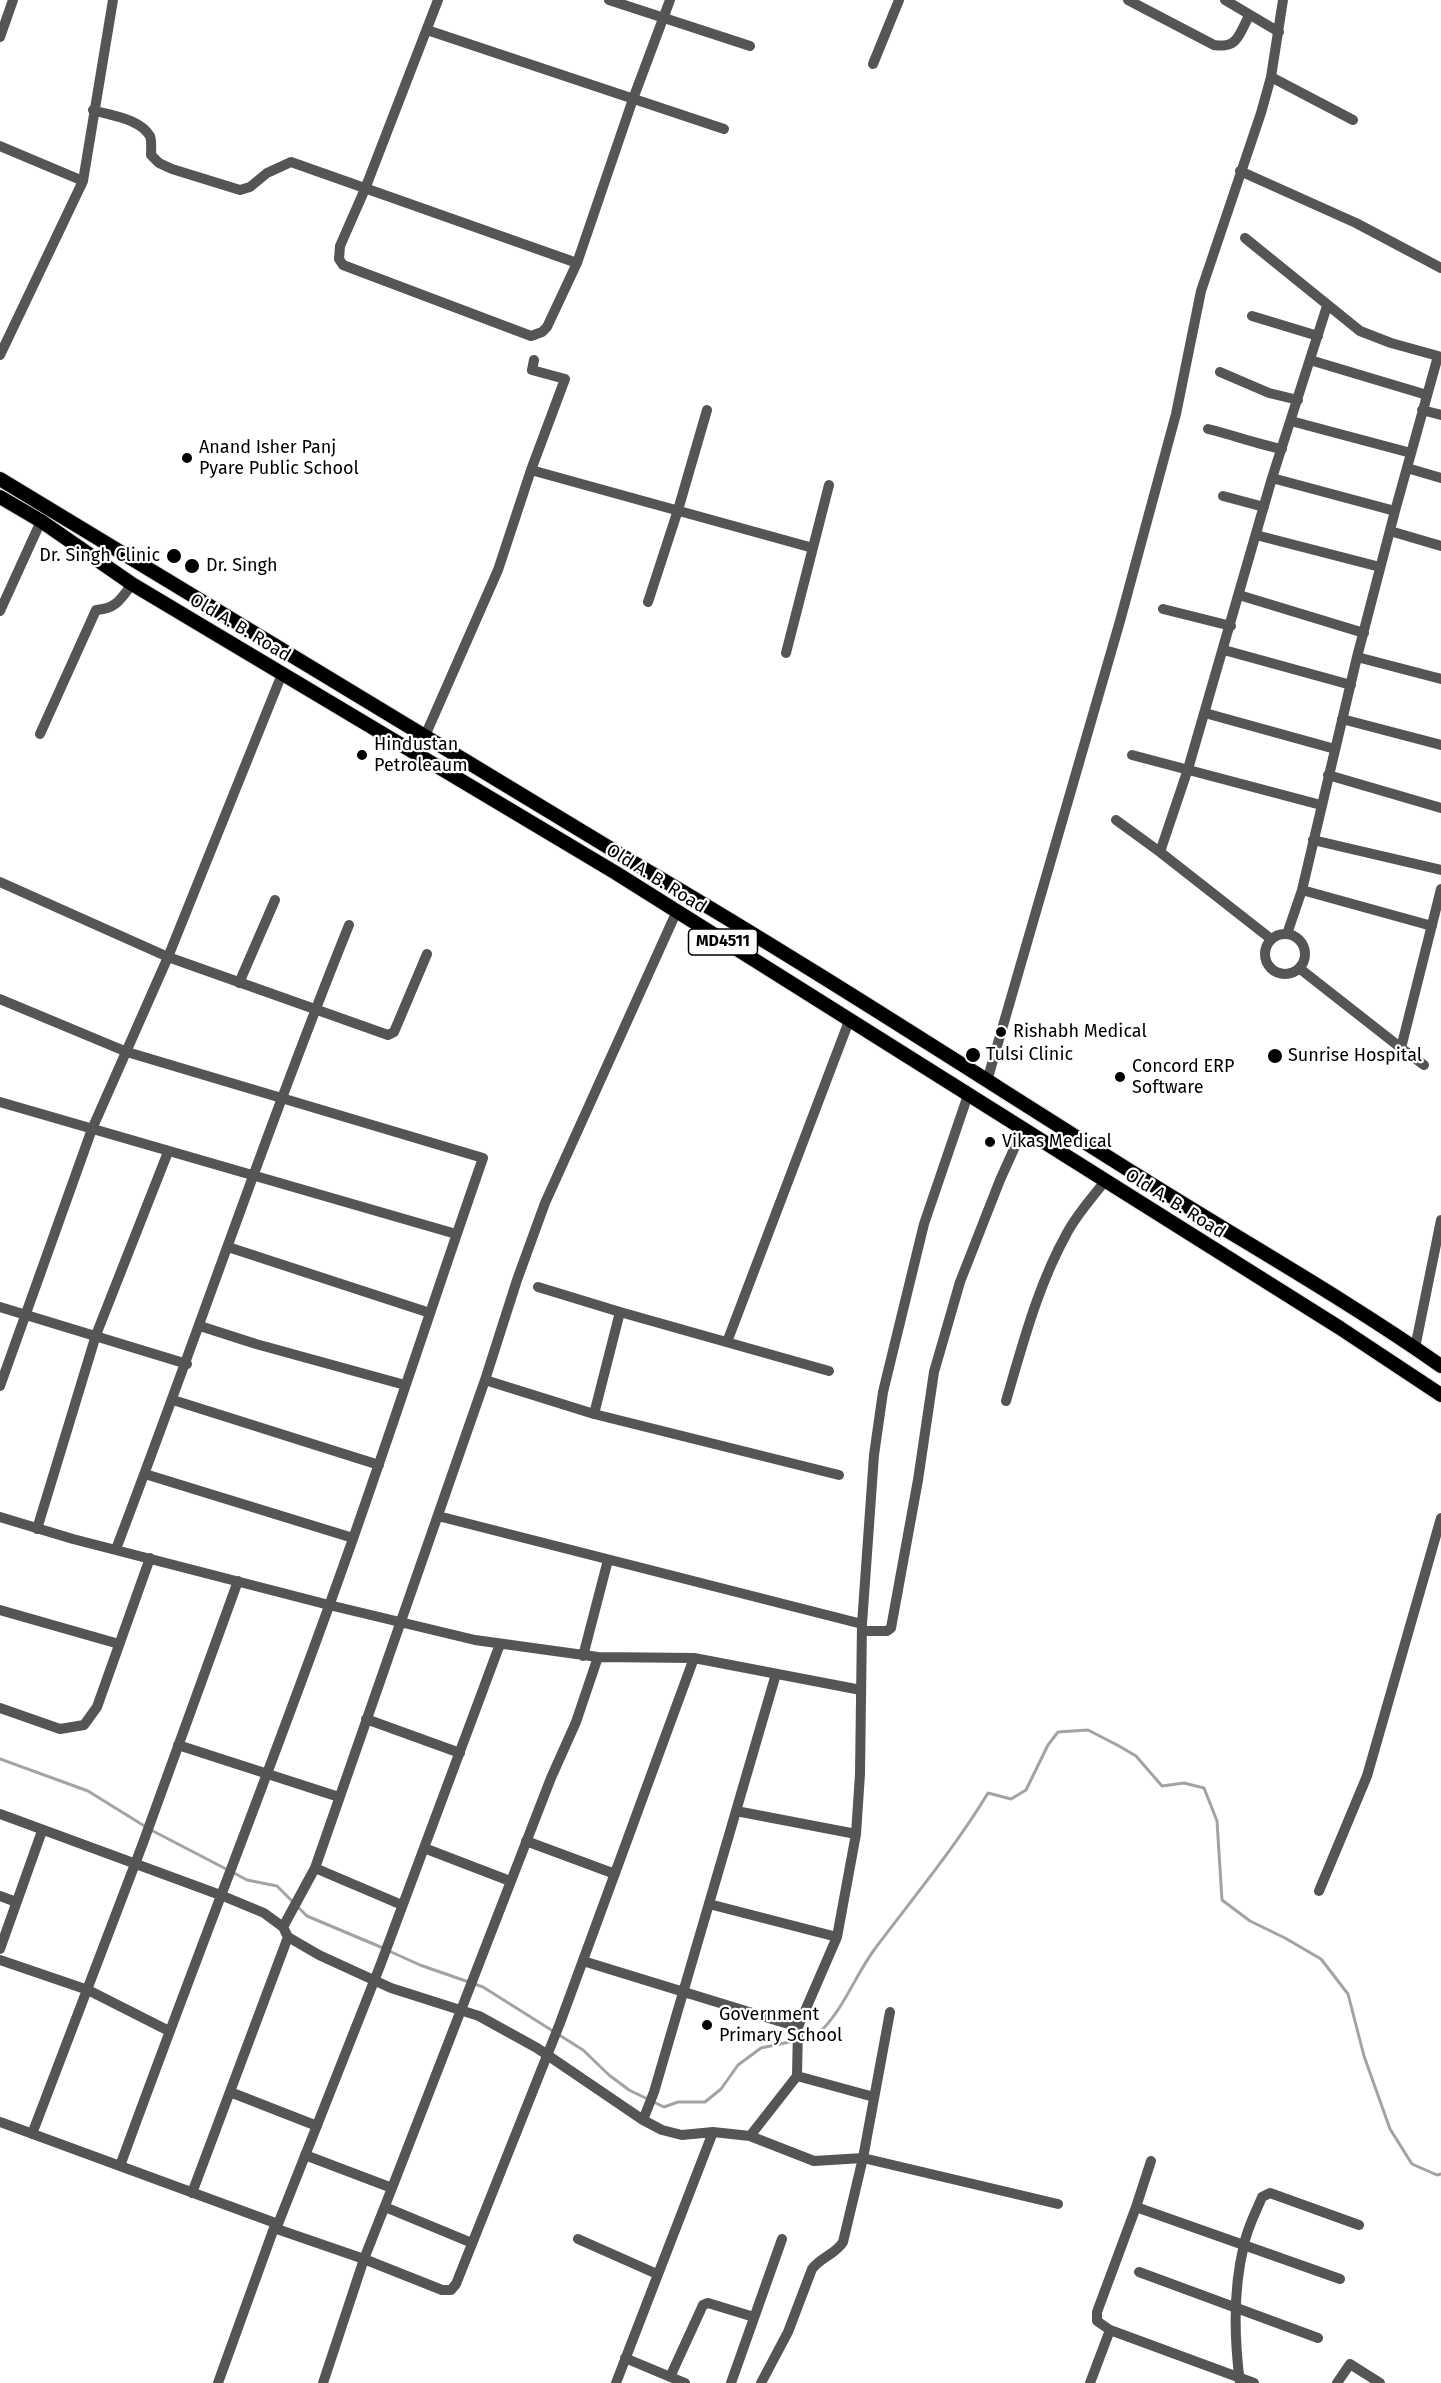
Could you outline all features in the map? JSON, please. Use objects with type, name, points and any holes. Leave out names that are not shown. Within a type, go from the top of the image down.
[{"type":"main road","name":"Old A. B. Road","points":[[0,479],[735,922],[1355,1309],[1441,1366]]},
{"type":"main road","name":"Old A. B. Road","points":[[0,497],[41,521],[132,584],[616,873],[676,913],[1340,1328],[1441,1395]]},
{"type":"main road","points":[[1340,1328],[1355,1309]]},
{"type":"street","points":[[0,37],[13,0]]},
{"type":"street","points":[[0,355],[82,181],[113,0]]},
{"type":"street","points":[[438,0],[365,189],[340,246],[339,259],[343,265],[531,336],[542,332],[547,327],[577,263],[633,99],[670,0]]},
{"type":"street","points":[[609,0],[750,46]]},
{"type":"street","points":[[873,64],[899,0]]},
{"type":"street","points":[[1128,0],[1215,45],[1231,46],[1249,16]]},
{"type":"street","points":[[1224,0],[1279,32]]},
{"type":"street","points":[[987,1081],[1117,632],[1176,414],[1201,291],[1271,77],[1283,0]]},
{"type":"street","points":[[427,30],[724,129]]},
{"type":"street","points":[[1271,77],[1353,120]]},
{"type":"street","points":[[93,110],[134,122],[144,129],[151,137],[151,155],[159,163],[224,186],[240,190],[250,187],[267,173],[291,162],[577,263]]},
{"type":"street","points":[[0,147],[82,181]]},
{"type":"street","points":[[1240,171],[1356,223],[1441,268]]},
{"type":"street","points":[[1245,238],[1360,331],[1392,343],[1440,356],[1422,410],[1380,567],[1302,890],[1287,934]]},
{"type":"street","points":[[1160,852],[1188,770],[1272,478],[1327,306]]},
{"type":"street","points":[[1252,316],[1318,336]]},
{"type":"street","points":[[425,736],[498,570],[531,470],[565,379],[532,370],[534,360]]},
{"type":"street","points":[[1310,360],[1427,395]]},
{"type":"street","points":[[1220,372],[1269,393],[1298,400]]},
{"type":"street","points":[[648,602],[707,410]]},
{"type":"street","points":[[1422,410],[1441,415]]},
{"type":"street","points":[[1291,421],[1411,453]]},
{"type":"street","points":[[1208,429],[1282,449]]},
{"type":"street","points":[[1407,468],[1441,478]]},
{"type":"street","points":[[531,470],[813,548]]},
{"type":"street","points":[[1272,478],[1395,511]]},
{"type":"street","points":[[786,653],[829,485]]},
{"type":"street","points":[[1223,496],[1264,507]]},
{"type":"street","points":[[0,611],[41,521]]},
{"type":"street","points":[[1390,531],[1441,546]]},
{"type":"street","points":[[1256,535],[1380,567]]},
{"type":"street","points":[[40,735],[96,610],[109,609],[117,605],[132,584]]},
{"type":"street","points":[[1239,595],[1364,633]]},
{"type":"street","points":[[1162,609],[1230,626]]},
{"type":"street","points":[[1224,650],[1351,685]]},
{"type":"street","points":[[1358,657],[1441,679]]},
{"type":"street","points":[[0,1386],[92,1129],[168,957],[282,674]]},
{"type":"street","points":[[1205,713],[1335,749]]},
{"type":"street","points":[[1342,719],[1441,745]]},
{"type":"street","points":[[1131,755],[1321,805]]},
{"type":"street","points":[[1328,775],[1441,808]]},
{"type":"street","points":[[1116,820],[1271,939]]},
{"type":"street","points":[[1313,840],[1441,870]]},
{"type":"street","points":[[0,882],[168,957],[388,1035],[394,1032],[427,954]]},
{"type":"street","points":[[1401,1048],[1441,889]]},
{"type":"street","points":[[1302,890],[1432,926]]},
{"type":"street","points":[[239,983],[275,900]]},
{"type":"street","points":[[192,2193],[230,2092],[291,1910],[315,1868],[545,1203],[676,913]]},
{"type":"street","points":[[116,1549],[187,1364],[253,1175],[349,925]]},
{"type":"street","points":[[1287,934],[1298,938],[1304,948],[1304,958],[1299,968],[1291,973],[1283,974],[1272,969],[1265,954],[1271,939],[1287,934]]},
{"type":"street","points":[[1299,968],[1424,1065]]},
{"type":"street","points":[[0,999],[127,1052],[483,1158],[329,1605],[223,1896],[169,2031],[120,2166]]},
{"type":"street","points":[[727,1342],[849,1020]]},
{"type":"street","points":[[750,2136],[797,2076],[798,2032],[837,1936],[856,1834],[860,1774],[862,1628],[874,1455],[883,1392],[924,1224],[968,1095]]},
{"type":"street","points":[[0,1103],[456,1234]]},
{"type":"street","points":[[438,1516],[862,1628],[887,1631],[891,1628],[918,1480],[934,1372],[960,1282],[1000,1180],[1023,1129]]},
{"type":"street","points":[[37,1529],[96,1335],[168,1152]]},
{"type":"street","points":[[1006,1401],[1046,1276],[1068,1231],[1105,1181]]},
{"type":"street","points":[[1415,1347],[1441,1220]]},
{"type":"street","points":[[228,1247],[430,1313]]},
{"type":"street","points":[[538,1287],[829,1371]]},
{"type":"street","points":[[0,1307],[187,1364]]},
{"type":"street","points":[[594,1414],[620,1312]]},
{"type":"street","points":[[200,1326],[256,1344],[405,1385]]},
{"type":"street","points":[[485,1380],[594,1414],[839,1475]]},
{"type":"street","points":[[173,1400],[379,1465]]},
{"type":"street","points":[[145,1474],[353,1538]]},
{"type":"street","points":[[0,1517],[37,1529],[329,1605],[475,1640],[583,1656],[694,1658],[861,1690]]},
{"type":"street","points":[[1318,1891],[1366,1776],[1441,1518]]},
{"type":"street","points":[[0,1708],[60,1729],[84,1725],[97,1707],[150,1558]]},
{"type":"street","points":[[583,1656],[608,1560]]},
{"type":"street","points":[[32,2134],[143,1843],[238,1581]]},
{"type":"street","points":[[0,1610],[119,1644]]},
{"type":"street","points":[[0,2122],[278,2223],[380,1966],[500,1644]]},
{"type":"street","points":[[323,2383],[364,2259],[510,1881],[576,1722],[598,1657]]},
{"type":"street","points":[[218,2383],[274,2228],[364,2259],[442,2290],[451,2290],[456,2284],[554,2040],[694,1658]]},
{"type":"street","points":[[643,2120],[654,2092],[776,1674]]},
{"type":"street","points":[[366,1719],[460,1753]]},
{"type":"street","points":[[178,1745],[339,1797]]},
{"type":"street","points":[[736,1810],[856,1834]]},
{"type":"street","points":[[0,1814],[264,1913],[285,1932],[374,1980],[479,2016],[547,2055],[643,2120],[662,2130],[682,2135],[713,2132],[750,2136],[814,2161],[863,2158],[1058,2204]]},
{"type":"street","points":[[0,1949],[42,1831]]},
{"type":"street","points":[[526,1841],[615,1874]]},
{"type":"street","points":[[424,1848],[510,1881]]},
{"type":"street","points":[[315,1868],[402,1905]]},
{"type":"street","points":[[0,1896],[16,1902]]},
{"type":"street","points":[[709,1904],[837,1936]]},
{"type":"street","points":[[0,1960],[88,1990],[169,2031]]},
{"type":"street","points":[[583,1961],[683,1992],[798,2032]]},
{"type":"street","points":[[761,2383],[788,2332],[812,2269],[818,2261],[840,2248],[843,2242],[863,2158],[890,2012]]},
{"type":"street","points":[[797,2076],[874,2097]]},
{"type":"street","points":[[230,2092],[317,2126]]},
{"type":"street","points":[[616,2383],[713,2132]]},
{"type":"street","points":[[305,2155],[392,2188]]},
{"type":"street","points":[[1152,2162],[1097,2312],[1097,2321],[1110,2330],[1239,2380],[1254,2383]]},
{"type":"street","points":[[1239,2380],[1235,2331],[1244,2244],[1262,2197],[1268,2193],[1359,2225]]},
{"type":"street","points":[[385,2207],[472,2243]]},
{"type":"street","points":[[1136,2207],[1340,2279]]},
{"type":"street","points":[[578,2239],[657,2274]]},
{"type":"street","points":[[731,2383],[782,2239]]},
{"type":"street","points":[[1139,2272],[1318,2338]]},
{"type":"street","points":[[670,2377],[703,2305],[708,2303],[754,2317]]},
{"type":"street","points":[[1090,2383],[1110,2330]]},
{"type":"street","points":[[625,2358],[685,2383]]},
{"type":"street","points":[[1337,2383],[1350,2364],[1380,2383]]},
{"type":"waterway","points":[[800,2040],[816,2035],[829,2022],[874,1950],[947,1854],[988,1793],[1011,1799],[1026,1790],[1048,1745],[1058,1732],[1088,1730],[1136,1756],[1162,1786],[1184,1783],[1204,1788],[1217,1821],[1222,1900],[1250,1921],[1321,1959],[1348,1994],[1364,2056],[1390,2129],[1412,2164],[1437,2175],[1441,2174]]},
{"type":"waterway","points":[[0,1759],[88,1791],[146,1827]]},
{"type":"waterway","points":[[151,1830],[228,1870]]},
{"type":"waterway","points":[[234,1873],[247,1880],[277,1886],[293,1902]]},
{"type":"waterway","points":[[298,1907],[307,1916],[383,1948]]},
{"type":"waterway","points":[[389,1951],[420,1965],[483,1987],[583,2050],[609,2075],[629,2090],[664,2107],[678,2102],[705,2102],[721,2089],[738,2065],[761,2048],[794,2041]]},
{"type":"place","name":"Anand Isher Panj Pyare Public School","points":[[187,458]]},
{"type":"place","name":"Dr. Singh Clinic","points":[[174,556]]},
{"type":"place","name":"Dr. Singh","points":[[192,566]]},
{"type":"place","name":"Hindustan Petroleaum","points":[[362,755]]},
{"type":"place","name":"Rishabh Medical","points":[[1001,1032]]},
{"type":"place","name":"Tulsi Clinic","points":[[973,1055]]},
{"type":"place","name":"Sunrise Hospital","points":[[1275,1056]]},
{"type":"place","name":"Concord ERP Software","points":[[1120,1077]]},
{"type":"place","name":"Vikas Medical","points":[[990,1142]]},
{"type":"place","name":"Government Primary School","points":[[707,2025]]}]
